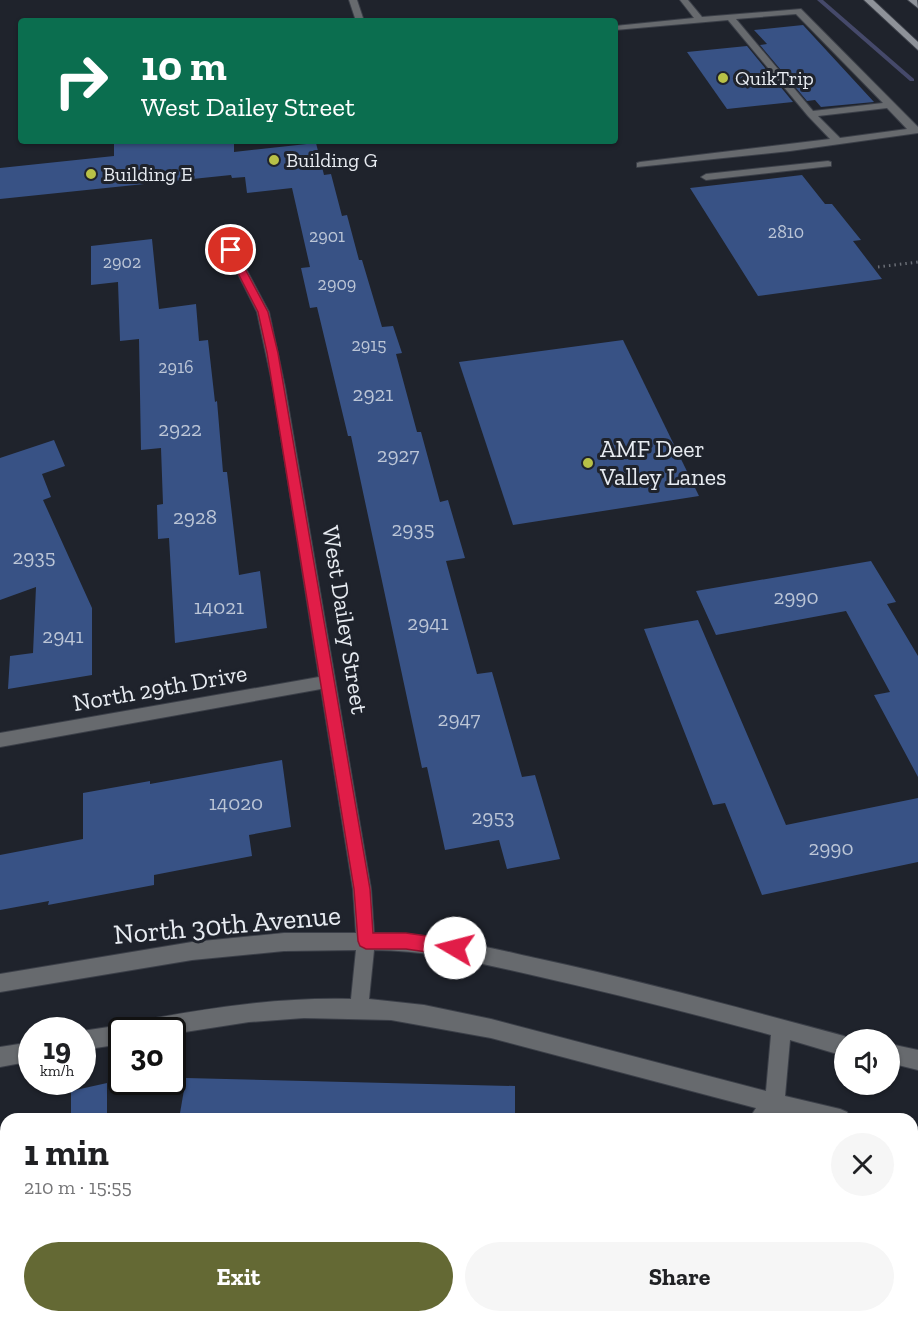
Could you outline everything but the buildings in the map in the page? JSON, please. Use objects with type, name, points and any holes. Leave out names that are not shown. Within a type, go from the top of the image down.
[{"type":"main road","points":[[868,0],[918,47]]},
{"type":"main road","points":[[912,0],[918,6]]},
{"type":"street","points":[[353,0],[359,18]]},
{"type":"street","points":[[684,0],[701,21]]},
{"type":"street","points":[[618,28],[798,11],[916,130]]},
{"type":"street","points":[[731,18],[811,114],[837,141]]},
{"type":"street","points":[[811,114],[890,105]]},
{"type":"street","points":[[640,165],[916,130]]},
{"type":"street","points":[[706,177],[828,164]]},
{"type":"street","name":"West Dailey Street","points":[[231,250],[263,312],[269,337],[362,889],[366,941],[359,1008]]},
{"type":"street","name":"North 29th Drive","points":[[0,740],[327,682]]},
{"type":"street","name":"North 30th Avenue","points":[[0,983],[192,951],[284,942],[366,941],[426,944],[539,966],[649,992],[834,1043]]},
{"type":"street","points":[[186,1022],[282,1010],[359,1008],[446,1020],[544,1043],[778,1111],[794,1113]]},
{"type":"street","points":[[778,1111],[781,1029]]},
{"type":"street","points":[[0,1058],[18,1054]]},
{"type":"street","points":[[900,1056],[918,1060]]},
{"type":"path","points":[[878,267],[918,262]]},
{"type":"waterway","points":[[820,0],[912,80]]},
{"type":"place","name":"QuikTrip","points":[[723,78]]},
{"type":"place","name":"Building G","points":[[274,160]]},
{"type":"place","name":"Building E","points":[[91,174]]},
{"type":"place","name":"AMF Deer Valley Lanes","points":[[588,463]]},
{"type":"route","points":[[231,250],[263,312],[279,387],[362,889],[366,941],[406,941],[455,948]]}]
